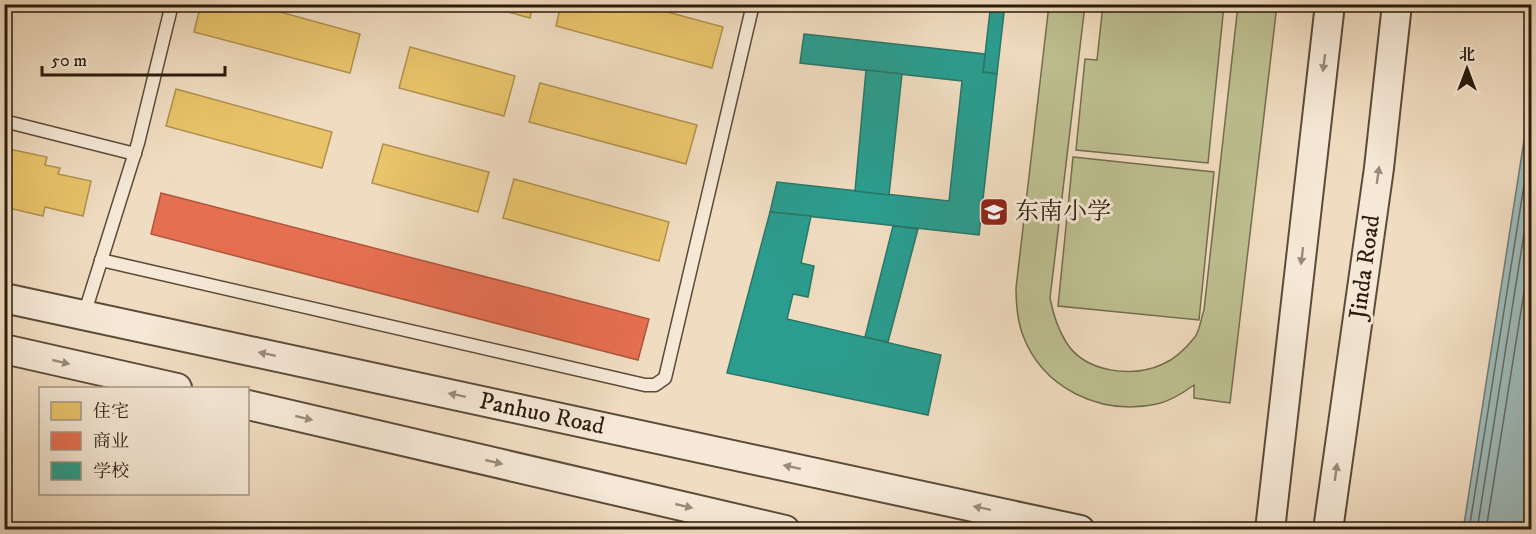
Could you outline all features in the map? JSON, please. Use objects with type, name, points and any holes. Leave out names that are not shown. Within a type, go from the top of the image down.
[{"type":"street","points":[[1270,530],[1330,4]]},
{"type":"street","name":"Jinda Road","points":[[1328,530],[1379,168],[1396,4]]},
{"type":"street","name":"Panhuo Road","points":[[4,298],[1080,530]]},
{"type":"street","points":[[4,349],[173,387]]},
{"type":"street","points":[[249,405],[785,530]]},
{"type":"lane","points":[[84,315],[135,154],[172,4]]},
{"type":"lane","points":[[101,261],[645,385],[655,385],[664,378],[753,4]]},
{"type":"lane","points":[[4,122],[135,154]]},
{"type":"green space","points":[[1049,5],[1085,5],[1050,298],[1054,316],[1066,342],[1085,360],[1110,370],[1138,371],[1167,362],[1176,356],[1185,349],[1198,331],[1204,310],[1238,5],[1277,5],[1230,403],[1194,398],[1194,385],[1172,399],[1157,404],[1136,407],[1095,402],[1059,383],[1031,353],[1019,322],[1016,288]]},
{"type":"green space","points":[[1103,5],[1224,5],[1208,163],[1076,150],[1085,59],[1097,60]]},
{"type":"green space","points":[[1073,157],[1214,172],[1199,320],[1058,306]]},
{"type":"water","points":[[1531,96],[1531,529],[1463,529],[1465,518]]},
{"type":"building: 住宅","points":[[201,4],[251,4],[360,34],[350,73],[194,32]]},
{"type":"building: 住宅","points":[[478,4],[533,4],[530,18]]},
{"type":"building: 住宅","points":[[561,4],[638,4],[723,27],[712,68],[556,26]]},
{"type":"building: 住宅","points":[[410,47],[515,76],[504,116],[399,88]]},
{"type":"building: 住宅","points":[[540,83],[697,125],[686,164],[529,122]]},
{"type":"building: 住宅","points":[[176,89],[332,132],[322,168],[166,126]]},
{"type":"building: 住宅","points":[[383,144],[489,172],[478,212],[372,183]]},
{"type":"building: 住宅","points":[[4,148],[47,157],[45,165],[60,168],[58,174],[91,181],[83,216],[45,207],[43,216],[4,207]]},
{"type":"building: 住宅","points":[[514,179],[669,222],[659,261],[503,218]]},
{"type":"building: 商业","points":[[161,193],[649,319],[638,360],[151,234]]},
{"type":"building: 学校","points":[[962,4],[1005,4],[997,74],[983,72],[990,11],[962,7]]},
{"type":"building: 学校","points":[[804,34],[985,54],[983,72],[997,74],[979,235],[770,212],[777,182],[949,201],[962,81],[800,63]]},
{"type":"building: 学校","points":[[866,70],[902,74],[889,195],[855,191]]},
{"type":"building: 学校","points":[[770,212],[811,216],[801,263],[814,266],[808,297],[793,294],[787,319],[941,355],[928,415],[727,373]]},
{"type":"building: 学校","points":[[893,226],[918,229],[888,342],[865,337]]},
{"type":"place","name":"东南小学","points":[[994,212]]}]
